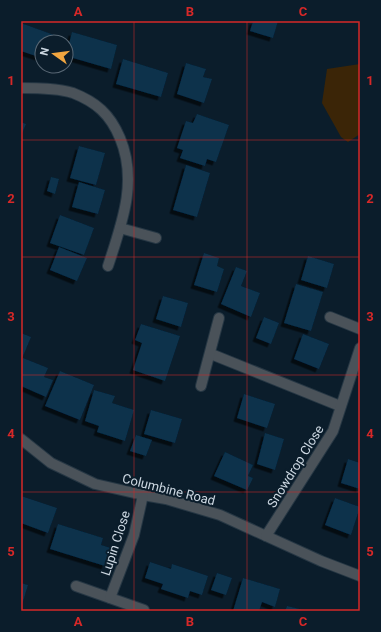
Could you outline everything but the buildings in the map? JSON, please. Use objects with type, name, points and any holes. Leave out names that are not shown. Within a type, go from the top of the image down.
[{"type":"street","points":[[21,88],[42,88],[72,93],[98,106],[115,125],[124,146],[129,169],[128,191],[120,228],[108,266]]},
{"type":"street","points":[[120,228],[156,238]]},
{"type":"street","points":[[330,317],[360,329]]},
{"type":"street","points":[[202,386],[219,318]]},
{"type":"street","name":"Snowdrop Close","points":[[266,536],[333,432],[340,406],[360,348]]},
{"type":"street","points":[[211,354],[340,406]]},
{"type":"street","name":"Columbine Road","points":[[21,439],[52,463],[95,484],[166,499],[220,515],[321,561],[360,576]]},
{"type":"street","name":"Lupin Close","points":[[110,598],[134,535],[142,495]]},
{"type":"street","points":[[76,586],[144,610]]},
{"type":"shaded area","points":[[360,64],[360,134],[348,142],[341,137],[322,103],[327,69]]}]
